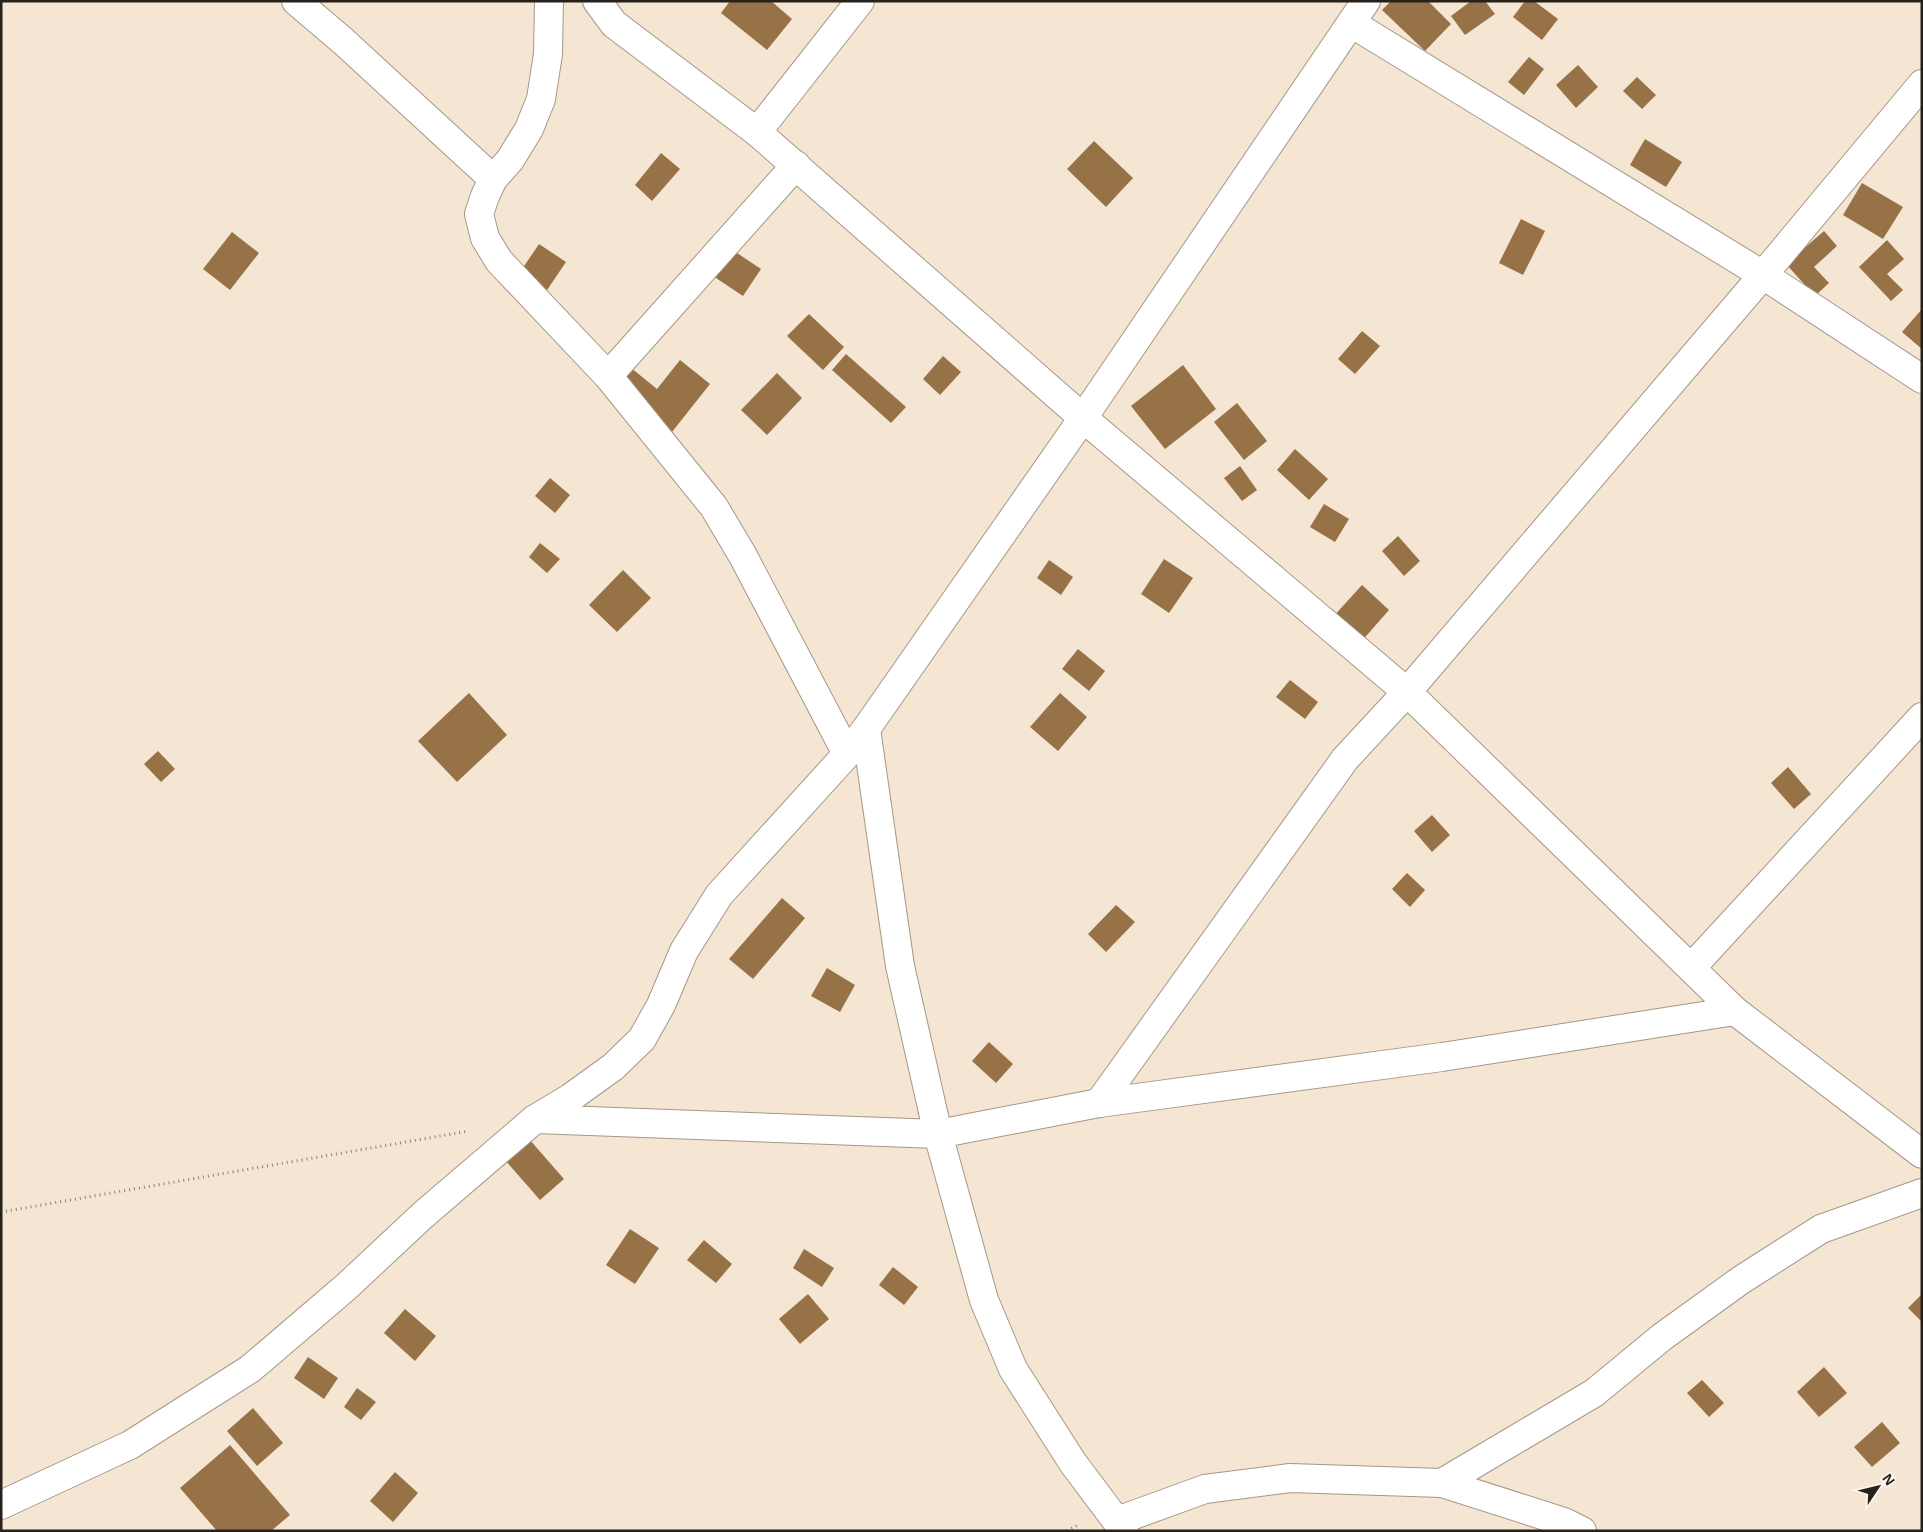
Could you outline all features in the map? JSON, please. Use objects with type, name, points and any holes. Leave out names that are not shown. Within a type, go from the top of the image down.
[{"type":"street","points":[[296,1],[343,41],[493,179]]},
{"type":"street","points":[[549,1],[548,54],[541,99],[529,129],[510,160],[493,179],[479,214],[485,238],[499,261],[608,376],[714,507],[743,556],[847,754]]},
{"type":"street","points":[[597,1],[614,24],[757,132],[1082,418],[1407,692],[1692,967],[1735,1011],[1922,1154]]},
{"type":"street","points":[[757,132],[860,1]]},
{"type":"street","points":[[1,1505],[130,1445],[250,1369],[346,1287],[423,1215],[535,1119],[570,1098],[613,1067],[642,1039],[661,1005],[684,951],[719,895],[847,754],[866,729],[1082,418],[1358,12],[1922,379]]},
{"type":"street","points":[[1099,1103],[1345,759],[1407,692],[1763,275],[1922,84]]},
{"type":"street","points":[[608,376],[796,165]]},
{"type":"street","points":[[1692,967],[1922,717]]},
{"type":"street","points":[[866,729],[900,966],[938,1134],[984,1300],[1013,1369],[1073,1463],[1120,1526],[1206,1489],[1290,1478],[1442,1483],[1564,1522],[1582,1531]]},
{"type":"street","points":[[535,1119],[938,1134],[1099,1103],[1442,1057],[1735,1011]]},
{"type":"street","points":[[1442,1483],[1594,1393],[1662,1337],[1741,1280],[1821,1229],[1922,1193]]},
{"type":"path","points":[[1,1212],[476,1129]]},
{"type":"building","points":[[730,1],[771,1],[792,19],[767,50],[721,13]]},
{"type":"building","points":[[1391,1],[1428,1],[1451,24],[1425,51],[1382,10]]},
{"type":"building","points":[[1471,1],[1485,1],[1495,14],[1465,35],[1451,16]]},
{"type":"building","points":[[1525,1],[1534,1],[1558,19],[1542,40],[1513,17]]},
{"type":"building","points":[[1529,57],[1544,69],[1524,95],[1508,82]]},
{"type":"building","points":[[1578,65],[1598,87],[1576,108],[1556,85]]},
{"type":"building","points":[[1637,77],[1656,95],[1642,109],[1623,91]]},
{"type":"building","points":[[1645,139],[1682,162],[1666,187],[1630,165]]},
{"type":"building","points":[[1094,141],[1133,178],[1106,207],[1067,169]]},
{"type":"building","points":[[661,153],[680,169],[652,201],[635,185]]},
{"type":"building","points":[[1862,183],[1903,207],[1883,239],[1843,215]]},
{"type":"building","points":[[1521,219],[1545,231],[1523,275],[1499,263]]},
{"type":"building","points":[[1824,231],[1837,246],[1814,267],[1829,283],[1815,296],[1786,264]]},
{"type":"building","points":[[232,232],[259,253],[230,290],[203,269]]},
{"type":"building","points":[[1887,240],[1904,259],[1887,274],[1903,290],[1891,301],[1859,267]]},
{"type":"building","points":[[539,244],[566,262],[541,299],[514,281]]},
{"type":"building","points":[[725,245],[761,269],[743,296],[707,272]]},
{"type":"building","points":[[1922,309],[1922,349],[1902,332]]},
{"type":"building","points":[[809,314],[844,347],[823,370],[787,336]]},
{"type":"building","points":[[1362,331],[1380,346],[1355,374],[1338,359]]},
{"type":"building","points":[[846,354],[906,407],[891,423],[832,370]]},
{"type":"building","points":[[943,356],[961,372],[940,395],[923,379]]},
{"type":"building","points":[[680,360],[710,384],[668,437],[606,386],[625,363],[657,389]]},
{"type":"building","points":[[1183,365],[1216,409],[1165,449],[1131,406]]},
{"type":"building","points":[[777,373],[802,398],[767,435],[741,410]]},
{"type":"building","points":[[1237,403],[1267,441],[1244,460],[1214,422]]},
{"type":"building","points":[[1295,449],[1328,479],[1309,500],[1277,470]]},
{"type":"building","points":[[1240,466],[1257,490],[1242,501],[1224,478]]},
{"type":"building","points":[[550,478],[570,495],[555,513],[535,496]]},
{"type":"building","points":[[1324,504],[1349,519],[1335,542],[1310,527]]},
{"type":"building","points":[[1398,536],[1420,561],[1404,576],[1382,551]]},
{"type":"building","points":[[540,543],[560,559],[547,573],[529,557]]},
{"type":"building","points":[[1164,559],[1193,578],[1169,613],[1141,594]]},
{"type":"building","points":[[1049,560],[1073,577],[1061,595],[1037,578]]},
{"type":"building","points":[[623,570],[651,598],[617,632],[589,605]]},
{"type":"building","points":[[1362,585],[1389,610],[1360,643],[1332,618]]},
{"type":"building","points":[[1078,649],[1105,671],[1089,691],[1062,669]]},
{"type":"building","points":[[1290,680],[1318,702],[1305,719],[1276,697]]},
{"type":"building","points":[[469,693],[507,735],[457,782],[418,741]]},
{"type":"building","points":[[1060,693],[1087,717],[1058,751],[1030,727]]},
{"type":"building","points":[[158,751],[175,769],[161,782],[144,764]]},
{"type":"building","points":[[1788,767],[1811,794],[1794,809],[1771,783]]},
{"type":"building","points":[[1432,815],[1450,835],[1432,852],[1414,831]]},
{"type":"building","points":[[1407,873],[1425,890],[1410,907],[1392,889]]},
{"type":"building","points":[[782,898],[805,918],[753,979],[729,959]]},
{"type":"building","points":[[1116,905],[1135,922],[1106,952],[1088,934]]},
{"type":"building","points":[[827,968],[855,985],[840,1012],[811,996]]},
{"type":"building","points":[[989,1042],[1013,1064],[996,1083],[972,1061]]},
{"type":"building","points":[[522,1131],[564,1179],[540,1200],[498,1152]]},
{"type":"building","points":[[630,1229],[659,1248],[635,1284],[606,1265]]},
{"type":"building","points":[[704,1240],[732,1264],[716,1283],[687,1260]]},
{"type":"building","points":[[804,1249],[834,1268],[822,1287],[793,1268]]},
{"type":"building","points":[[893,1267],[918,1287],[904,1305],[879,1285]]},
{"type":"building","points":[[808,1294],[829,1319],[800,1344],[779,1319]]},
{"type":"building","points":[[1922,1294],[1922,1322],[1908,1308]]},
{"type":"building","points":[[405,1309],[436,1336],[415,1361],[384,1333]]},
{"type":"building","points":[[308,1357],[338,1378],[324,1399],[294,1378]]},
{"type":"building","points":[[1824,1367],[1847,1393],[1819,1417],[1797,1392]]},
{"type":"building","points":[[1702,1380],[1724,1403],[1709,1417],[1687,1393]]},
{"type":"building","points":[[357,1388],[376,1402],[361,1420],[344,1407]]},
{"type":"building","points":[[253,1408],[283,1443],[257,1466],[227,1431]]},
{"type":"building","points":[[1882,1422],[1900,1443],[1872,1467],[1854,1447]]},
{"type":"building","points":[[230,1445],[290,1515],[271,1531],[217,1531],[180,1488]]},
{"type":"building","points":[[395,1472],[418,1493],[393,1522],[370,1501]]}]
